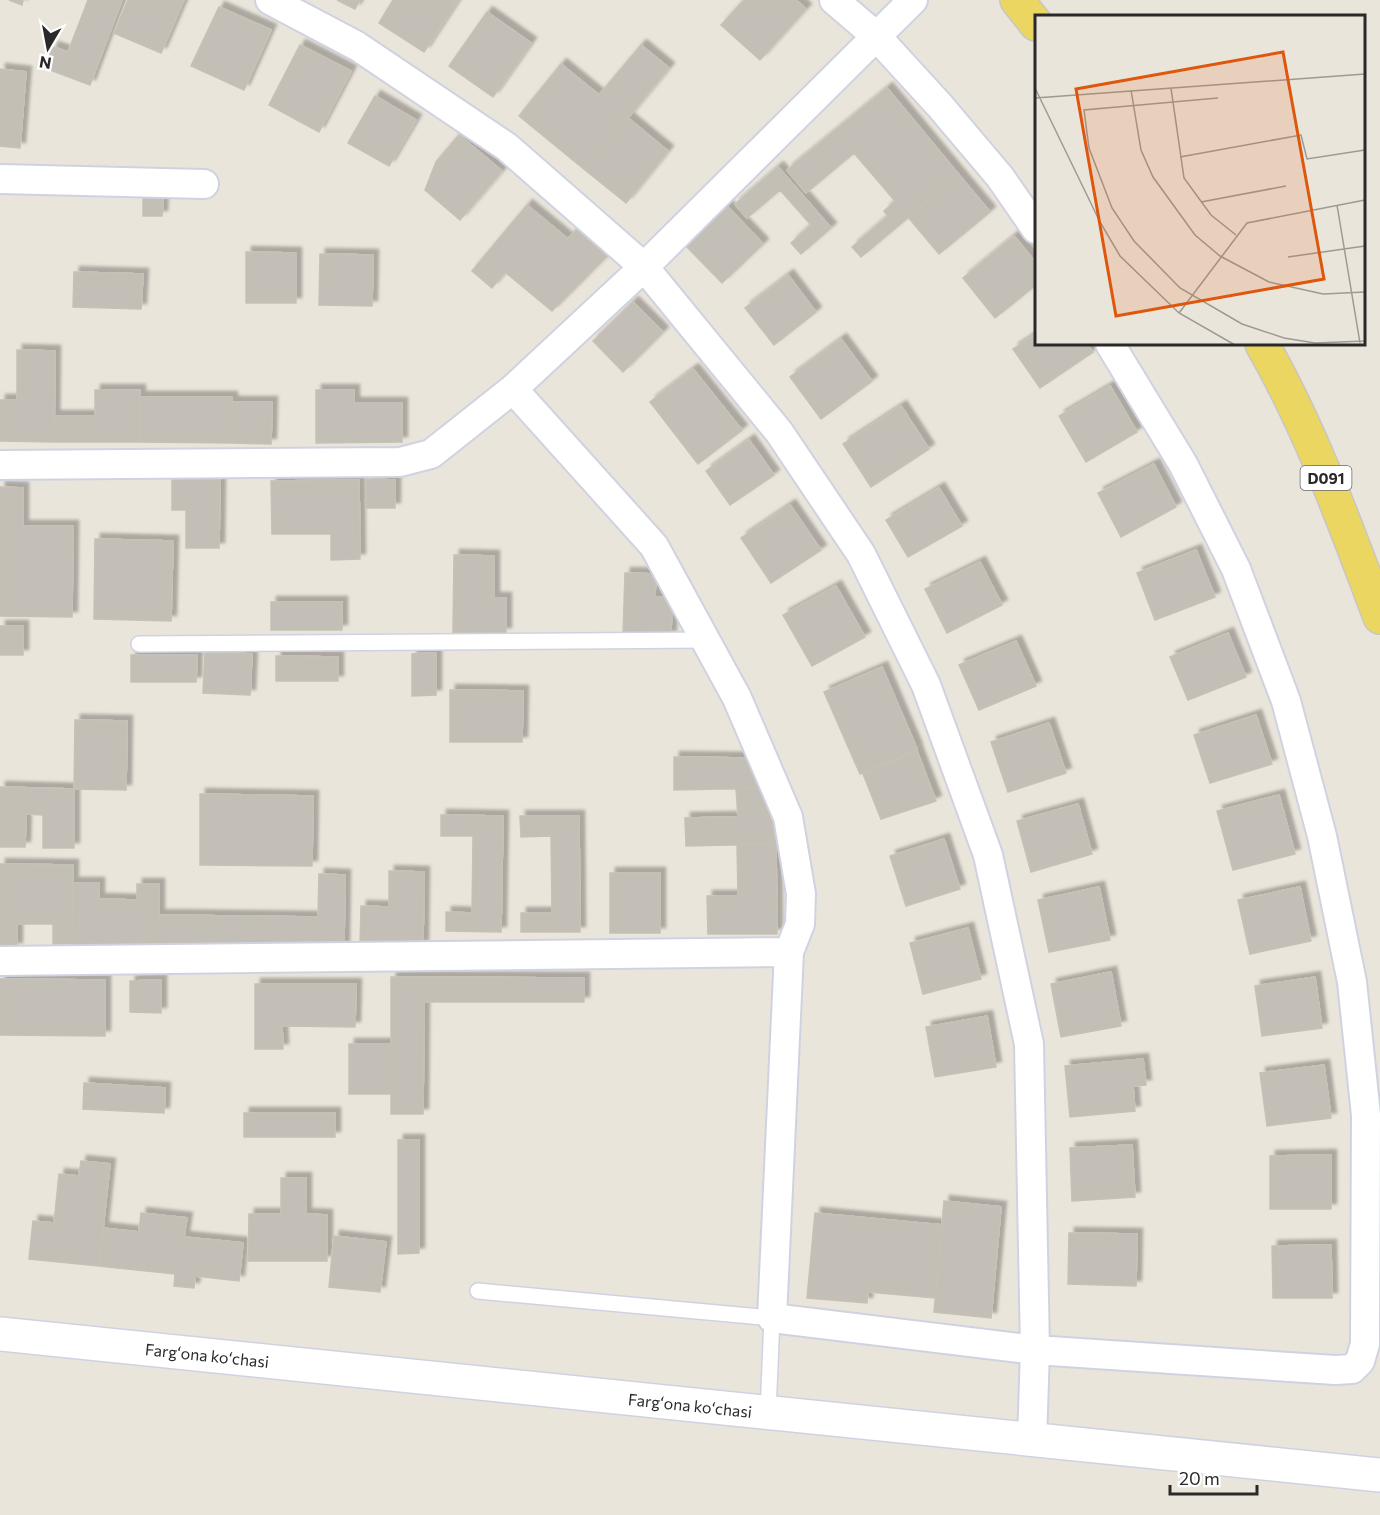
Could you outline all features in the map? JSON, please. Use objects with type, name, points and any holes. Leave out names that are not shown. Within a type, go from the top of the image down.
[{"type":"main road","points":[[1017,0],[1035,23]]},
{"type":"main road","name":"D091","points":[[1263,345],[1286,385],[1337,504],[1380,617]]},
{"type":"street","points":[[270,0],[357,46],[507,147],[644,267],[779,432],[861,554],[926,685],[988,855],[1029,1044],[1035,1350],[1032,1441]]},
{"type":"street","points":[[834,0],[876,36],[940,106],[999,177],[1035,228]]},
{"type":"street","points":[[0,465],[400,462],[431,454],[513,390],[644,267],[913,0]]},
{"type":"street","points":[[0,179],[204,184]]},
{"type":"street","points":[[513,390],[654,546],[737,698],[788,817],[801,894],[800,924],[789,952],[772,1318],[1035,1350],[1335,1370],[1352,1369],[1360,1361],[1365,1344],[1366,1115],[1352,982],[1322,836],[1286,701],[1236,569],[1183,464],[1111,345]]},
{"type":"street","points":[[0,961],[789,952]]},
{"type":"street","name":"Fargʻona koʻchasi","points":[[0,1334],[1380,1475]]},
{"type":"lane","points":[[139,644],[705,640]]},
{"type":"lane","points":[[478,1291],[772,1318],[768,1413]]},
{"type":"building","points":[[9,0],[23,0],[22,5]]},
{"type":"building","points":[[88,0],[122,0],[90,85],[45,68],[53,47],[68,52]]},
{"type":"building","points":[[128,0],[184,0],[161,53],[114,33]]},
{"type":"building","points":[[337,0],[360,0],[355,9]]},
{"type":"building","points":[[393,0],[458,0],[424,52],[379,23]]},
{"type":"building","points":[[744,0],[796,0],[806,9],[760,60],[721,25]]},
{"type":"building","points":[[219,7],[271,30],[244,90],[191,66]]},
{"type":"building","points":[[487,12],[531,43],[493,97],[449,66]]},
{"type":"building","points":[[300,45],[351,71],[319,132],[269,105]]},
{"type":"building","points":[[641,45],[669,68],[585,170],[519,116],[561,64],[599,95]]},
{"type":"building","points":[[0,69],[26,72],[20,148],[0,146]]},
{"type":"building","points":[[887,88],[959,175],[861,257],[852,247],[888,216],[884,211],[895,201],[854,153],[806,193],[787,170]]},
{"type":"building","points":[[375,96],[416,120],[389,166],[348,143]]},
{"type":"building","points":[[628,118],[668,151],[626,203],[585,170]]},
{"type":"building","points":[[459,135],[502,171],[460,220],[425,190],[436,162]]},
{"type":"building","points":[[778,167],[831,228],[801,254],[791,243],[811,225],[780,190],[747,218],[735,204]]},
{"type":"building","points":[[959,175],[990,212],[939,254],[908,217]]},
{"type":"building","points":[[143,197],[163,197],[162,216],[143,216]]},
{"type":"building","points":[[527,205],[568,239],[576,230],[608,255],[552,311],[505,272],[492,288],[472,271]]},
{"type":"building","points":[[727,206],[763,244],[722,283],[685,245]]},
{"type":"building","points":[[1014,236],[1035,262],[1035,286],[995,318],[963,278]]},
{"type":"building","points":[[246,252],[296,253],[296,303],[246,303]]},
{"type":"building","points":[[320,254],[373,255],[372,306],[319,305]]},
{"type":"building","points":[[74,272],[143,274],[141,309],[73,307]]},
{"type":"building","points":[[788,275],[816,312],[774,345],[745,308]]},
{"type":"building","points":[[633,302],[663,332],[623,372],[593,341]]},
{"type":"building","points":[[1035,335],[1035,345],[1087,345],[1093,352],[1040,388],[1013,349]]},
{"type":"building","points":[[841,339],[872,381],[821,419],[790,377]]},
{"type":"building","points":[[17,350],[55,351],[54,442],[0,441],[0,400],[17,400]]},
{"type":"building","points":[[693,369],[742,430],[698,464],[650,402]]},
{"type":"building","points":[[1110,386],[1137,432],[1086,462],[1059,416]]},
{"type":"building","points":[[95,390],[140,390],[140,442],[95,442]]},
{"type":"building","points":[[316,390],[354,390],[354,403],[402,403],[402,442],[316,443]]},
{"type":"building","points":[[140,397],[232,397],[232,443],[140,442]]},
{"type":"building","points":[[232,402],[272,402],[271,444],[232,443]]},
{"type":"building","points":[[901,406],[929,449],[871,487],[843,444]]},
{"type":"building","points":[[54,416],[95,416],[95,442],[54,442]]},
{"type":"building","points":[[749,440],[774,475],[730,505],[706,471]]},
{"type":"building","points":[[1154,464],[1176,507],[1121,537],[1098,493]]},
{"type":"building","points":[[172,478],[220,478],[219,548],[186,548],[186,510],[172,510]]},
{"type":"building","points":[[366,479],[395,480],[395,508],[366,508]]},
{"type":"building","points":[[359,480],[360,559],[331,560],[331,534],[272,534],[271,481]]},
{"type":"building","points":[[0,487],[23,488],[23,526],[73,526],[72,617],[0,616]]},
{"type":"building","points":[[939,488],[962,526],[908,557],[886,520]]},
{"type":"building","points":[[790,505],[821,550],[771,583],[741,538]]},
{"type":"building","points":[[95,539],[173,541],[171,621],[94,619]]},
{"type":"building","points":[[1196,550],[1215,597],[1155,620],[1137,573]]},
{"type":"building","points":[[454,555],[494,556],[494,598],[506,598],[506,633],[453,633]]},
{"type":"building","points":[[980,562],[1002,605],[947,633],[925,589]]},
{"type":"building","points":[[625,573],[656,574],[655,597],[672,597],[671,636],[623,635]]},
{"type":"building","points":[[836,586],[865,637],[812,666],[783,615]]},
{"type":"building","points":[[271,602],[342,602],[342,630],[271,630]]},
{"type":"building","points":[[0,626],[23,626],[23,655],[0,655]]},
{"type":"building","points":[[1228,633],[1246,677],[1188,700],[1170,657]]},
{"type":"building","points":[[1016,641],[1036,686],[979,710],[959,665]]},
{"type":"building","points":[[205,652],[252,654],[250,695],[203,693]]},
{"type":"building","points":[[436,653],[436,695],[412,696],[412,654]]},
{"type":"building","points":[[131,655],[197,655],[196,682],[131,682]]},
{"type":"building","points":[[276,656],[338,657],[338,681],[276,681]]},
{"type":"building","points":[[882,667],[917,749],[860,774],[824,692]]},
{"type":"building","points":[[450,690],[523,691],[522,742],[450,742]]},
{"type":"building","points":[[1256,715],[1272,764],[1210,783],[1194,735]]},
{"type":"building","points":[[75,720],[127,721],[126,790],[74,789]]},
{"type":"building","points":[[1049,723],[1066,773],[1008,792],[991,742]]},
{"type":"building","points":[[917,751],[936,801],[881,819],[863,774]]},
{"type":"building","points":[[674,757],[750,758],[766,788],[674,790]]},
{"type":"building","points":[[0,787],[74,789],[74,848],[43,848],[43,815],[26,814],[25,847],[0,847]]},
{"type":"building","points":[[766,788],[776,844],[686,846],[685,818],[738,817],[736,789]]},
{"type":"building","points":[[200,794],[313,796],[312,866],[200,865]]},
{"type":"building","points":[[1279,795],[1295,854],[1233,870],[1217,811]]},
{"type":"building","points":[[1078,804],[1092,854],[1031,872],[1017,821]]},
{"type":"building","points":[[441,815],[503,816],[501,932],[446,931],[446,912],[472,913],[473,836],[441,836]]},
{"type":"building","points":[[520,816],[579,816],[580,932],[521,932],[521,913],[552,913],[551,836],[521,837]]},
{"type":"building","points":[[944,839],[960,889],[906,906],[890,856]]},
{"type":"building","points":[[737,844],[776,844],[777,934],[708,934],[707,896],[738,896]]},
{"type":"building","points":[[0,864],[73,865],[72,944],[53,944],[53,924],[17,924],[17,948],[0,948]]},
{"type":"building","points":[[389,871],[424,872],[423,946],[360,945],[361,906],[389,907]]},
{"type":"building","points":[[610,873],[660,873],[660,933],[610,933]]},
{"type":"building","points":[[319,874],[345,875],[344,947],[159,945],[159,915],[318,917]]},
{"type":"building","points":[[73,883],[99,883],[99,899],[137,900],[137,884],[159,884],[159,945],[72,944]]},
{"type":"building","points":[[1099,887],[1110,940],[1049,952],[1038,900]]},
{"type":"building","points":[[1300,887],[1311,941],[1250,954],[1238,900]]},
{"type":"building","points":[[968,928],[981,979],[923,994],[910,943]]},
{"type":"building","points":[[1111,972],[1121,1026],[1061,1037],[1051,984]]},
{"type":"building","points":[[391,977],[584,978],[584,1002],[424,1002],[423,1114],[391,1114]]},
{"type":"building","points":[[1315,977],[1322,1028],[1262,1036],[1255,986]]},
{"type":"building","points":[[0,979],[105,980],[105,1036],[0,1035]]},
{"type":"building","points":[[161,980],[161,1013],[130,1012],[130,981]]},
{"type":"building","points":[[255,984],[356,984],[355,1027],[282,1026],[283,1049],[255,1049]]},
{"type":"building","points":[[987,1016],[996,1067],[935,1077],[926,1027]]},
{"type":"building","points":[[349,1044],[391,1044],[391,1094],[349,1094]]},
{"type":"building","points":[[1143,1059],[1146,1085],[1133,1086],[1135,1111],[1070,1117],[1065,1066]]},
{"type":"building","points":[[1324,1065],[1331,1118],[1267,1126],[1260,1073]]},
{"type":"building","points":[[84,1083],[165,1088],[164,1113],[83,1109]]},
{"type":"building","points":[[244,1113],[335,1113],[335,1137],[244,1137]]},
{"type":"building","points":[[398,1140],[419,1140],[419,1253],[398,1254]]},
{"type":"building","points":[[1132,1145],[1135,1197],[1072,1201],[1070,1148]]},
{"type":"building","points":[[1331,1155],[1331,1209],[1270,1209],[1270,1156]]},
{"type":"building","points":[[81,1161],[110,1164],[99,1266],[29,1259],[33,1221],[54,1223],[59,1174],[79,1176]]},
{"type":"building","points":[[281,1178],[306,1178],[306,1214],[327,1215],[327,1261],[248,1261],[249,1214],[281,1214]]},
{"type":"building","points":[[944,1201],[1001,1207],[991,1318],[934,1312]]},
{"type":"building","points":[[141,1213],[187,1218],[184,1237],[243,1243],[239,1281],[195,1276],[194,1288],[174,1286],[175,1274],[99,1266],[103,1228],[139,1232]]},
{"type":"building","points":[[815,1213],[942,1225],[935,1298],[868,1292],[867,1303],[807,1298]]},
{"type":"building","points":[[1069,1233],[1137,1234],[1136,1286],[1068,1284]]},
{"type":"building","points":[[334,1236],[386,1242],[380,1292],[329,1287]]},
{"type":"building","points":[[1331,1245],[1332,1298],[1273,1298],[1272,1246]]}]
